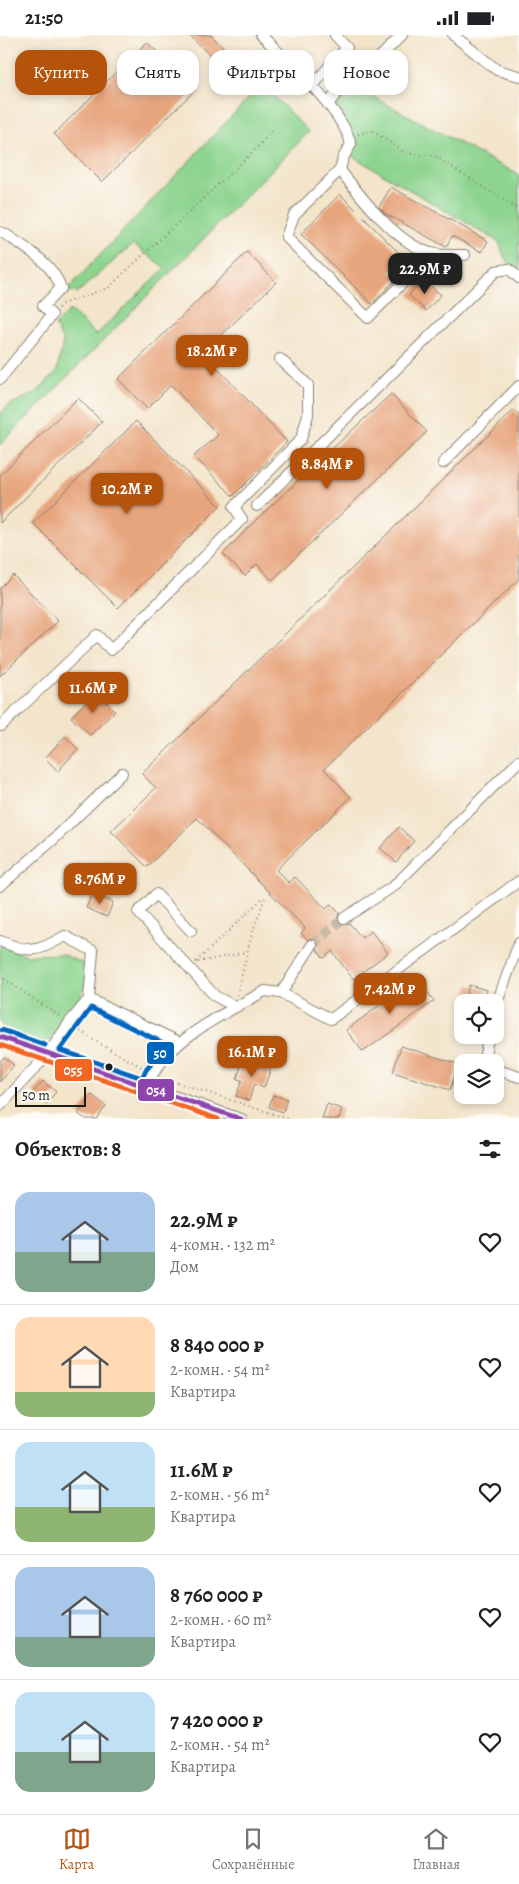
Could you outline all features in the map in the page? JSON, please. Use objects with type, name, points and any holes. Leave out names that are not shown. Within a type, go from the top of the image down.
[{"type":"street","points":[[261,35],[276,50]]},
{"type":"street","points":[[314,85],[331,64],[348,48],[335,35]]},
{"type":"street","points":[[328,104],[346,82],[374,63],[402,35]]},
{"type":"street","points":[[454,35],[497,70],[519,76]]},
{"type":"street","points":[[314,89],[328,104],[349,137],[351,144],[343,158],[340,170],[294,215],[286,237],[368,319],[432,253]]},
{"type":"street","points":[[340,170],[372,210],[414,246],[432,253],[465,255]]},
{"type":"street","points":[[0,232],[41,259],[58,279],[61,288],[43,306],[52,315],[0,379]]},
{"type":"street","points":[[257,506],[496,271],[509,269],[519,278]]},
{"type":"street","points":[[1,726],[97,635],[111,649],[242,519],[234,507],[301,439],[308,415],[308,385],[280,359]]},
{"type":"street","points":[[443,463],[519,386]]},
{"type":"street","points":[[344,918],[394,886],[519,761]]},
{"type":"street","points":[[0,886],[53,840],[122,773]]},
{"type":"street","points":[[146,1087],[152,1073],[179,1042],[265,991],[280,993],[331,1019],[519,881]]},
{"type":"street","points":[[190,931],[156,893],[138,912],[215,996],[236,1007]]},
{"type":"street","points":[[0,941],[33,951],[66,936],[93,951],[89,999],[69,1023],[48,1054],[0,1106]]},
{"type":"street","points":[[500,994],[519,943]]},
{"type":"street","points":[[280,993],[312,945]]},
{"type":"street","points":[[89,999],[179,1042]]},
{"type":"street","points":[[0,1037],[241,1119]]},
{"type":"street","points":[[504,1072],[519,1077]]},
{"type":"path","points":[[52,315],[62,304],[108,288],[259,147],[271,131]]},
{"type":"path","points":[[349,137],[373,131],[405,153],[435,156],[519,210]]},
{"type":"path","points":[[236,1007],[247,952],[265,897],[195,963],[247,952]]},
{"type":"path","points":[[0,976],[95,1041],[152,1073],[289,1119]]},
{"type":"green space","points":[[252,95],[273,95],[309,132],[0,445],[0,415],[8,405],[36,393],[57,371],[63,341],[55,325],[70,310],[96,335],[165,268],[133,244],[77,293],[67,290]]},
{"type":"green space","points":[[342,95],[370,95],[519,175],[519,272],[505,259],[499,242],[352,156],[356,140],[334,104]]},
{"type":"green space","points":[[0,945],[27,955],[62,954],[84,964],[87,985],[54,1039],[39,1043],[26,1041],[10,1035],[0,1022]]},
{"type":"building","points":[[189,35],[211,35],[226,50],[209,50],[209,54]]},
{"type":"building","points":[[147,42],[155,50],[139,50]]},
{"type":"building","points":[[117,72],[117,95],[190,95],[102,182],[54,134],[93,95],[107,95],[107,82]]},
{"type":"building","points":[[391,187],[488,241],[482,252],[452,236],[446,247],[386,214],[379,207]]},
{"type":"building","points":[[340,194],[404,258],[390,272],[397,278],[372,304],[301,234]]},
{"type":"building","points":[[247,252],[276,282],[203,353],[287,442],[233,496],[194,456],[218,435],[171,385],[147,409],[118,379]]},
{"type":"building","points":[[423,279],[441,295],[426,311],[409,295]]},
{"type":"building","points":[[391,394],[427,432],[272,580],[257,564],[245,576],[223,554],[256,520]]},
{"type":"building","points":[[78,398],[102,422],[0,523],[0,475]]},
{"type":"building","points":[[514,410],[519,415],[519,579],[324,769],[351,797],[276,870],[289,883],[295,877],[326,909],[331,904],[339,913],[337,919],[340,924],[349,923],[362,938],[371,931],[388,953],[353,979],[332,951],[324,958],[317,950],[319,945],[316,940],[312,938],[308,940],[301,933],[305,928],[197,818],[147,867],[111,831],[156,788],[142,774]]},
{"type":"building","points":[[136,421],[220,506],[118,608],[33,523]]},
{"type":"building","points":[[13,575],[58,621],[0,676],[0,588]]},
{"type":"building","points":[[96,692],[115,711],[90,735],[71,717]]},
{"type":"building","points":[[65,736],[78,749],[58,771],[45,758]]},
{"type":"building","points":[[399,827],[414,841],[396,862],[380,848]]},
{"type":"building","points":[[92,894],[113,902],[107,917],[86,908]]},
{"type":"building","points":[[417,978],[434,1001],[363,1052],[346,1030]]},
{"type":"building","points":[[469,985],[487,990],[486,994],[466,994]]},
{"type":"building","points":[[401,1046],[454,1063],[454,1077],[450,1090],[393,1072]]},
{"type":"building","points":[[4,1057],[14,1065],[0,1082],[0,1061]]},
{"type":"building","points":[[243,1060],[261,1066],[263,1062],[272,1065],[264,1088],[254,1084],[249,1101],[236,1096],[242,1080],[237,1079]]},
{"type":"building","points":[[43,1081],[56,1092],[46,1104],[33,1092]]},
{"type":"building","points":[[92,1095],[106,1106],[97,1119],[86,1119],[78,1114]]},
{"type":"building","points":[[273,1095],[287,1099],[283,1112],[269,1107]]},
{"type":"building","points":[[327,1104],[342,1109],[339,1119],[322,1119]]},
{"type":"tunnel","points":[[312,945],[344,918]]},
{"type":"transit line","name":"50","points":[[91,1008],[167,1045],[146,1070],[142,1078],[60,1050],[91,1008]]},
{"type":"transit line","name":"50","points":[[2,1030],[45,1045]]},
{"type":"transit line","name":"054","points":[[0,1037],[241,1119]]},
{"type":"transit line","name":"055","points":[[0,1045],[218,1119]]}]
